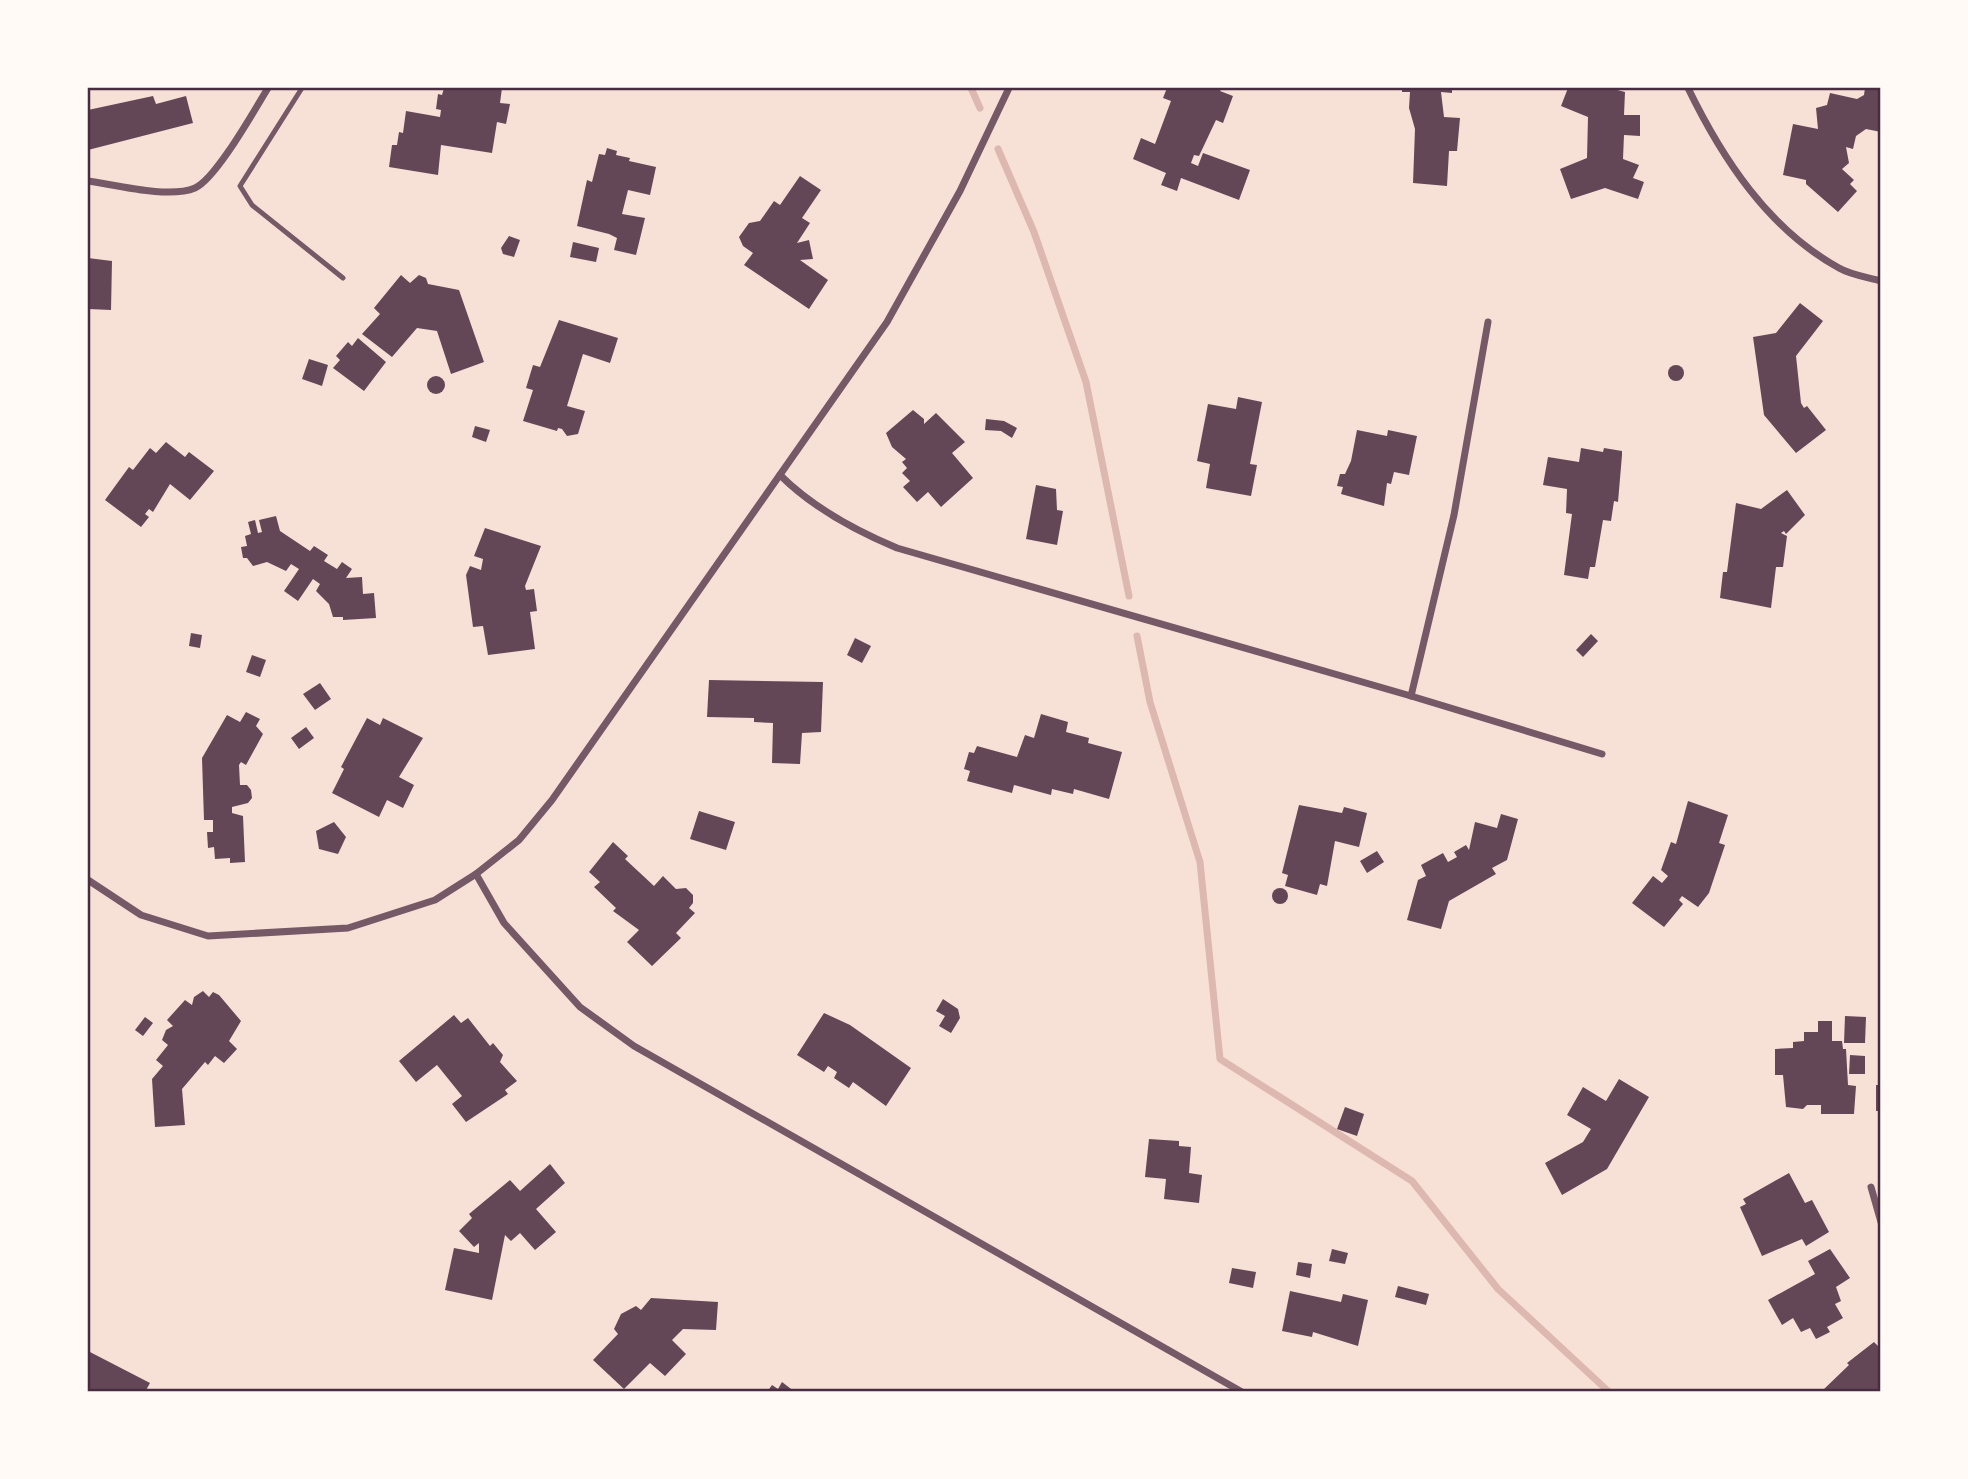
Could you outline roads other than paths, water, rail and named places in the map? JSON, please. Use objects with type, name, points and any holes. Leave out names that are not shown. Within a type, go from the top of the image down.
[{"type":"street","points":[[88,181],[171,192],[197,188],[223,159],[268,88]]},
{"type":"street","points":[[88,880],[141,915],[208,936],[348,928],[435,900],[476,874],[519,840],[552,800],[887,321],[960,191],[1009,88]]},
{"type":"street","points":[[1688,88],[1710,134],[1774,221],[1840,269],[1881,281]]},
{"type":"street","points":[[1411,696],[1454,516],[1488,322]]},
{"type":"street","points":[[780,475],[798,493],[858,531],[897,548],[1411,696],[1602,754]]},
{"type":"street","points":[[476,874],[504,923],[580,1007],[634,1046],[1242,1391]]},
{"type":"street","points":[[1871,1186],[1881,1222]]},
{"type":"lane","points":[[302,88],[240,186],[252,205],[343,278]]},
{"type":"waterway","points":[[971,88],[980,108]]},
{"type":"waterway","points":[[998,149],[1034,232],[1086,382],[1129,596]]},
{"type":"waterway","points":[[1137,636],[1150,702],[1200,862],[1220,1059],[1412,1181],[1498,1289],[1609,1392]]}]
